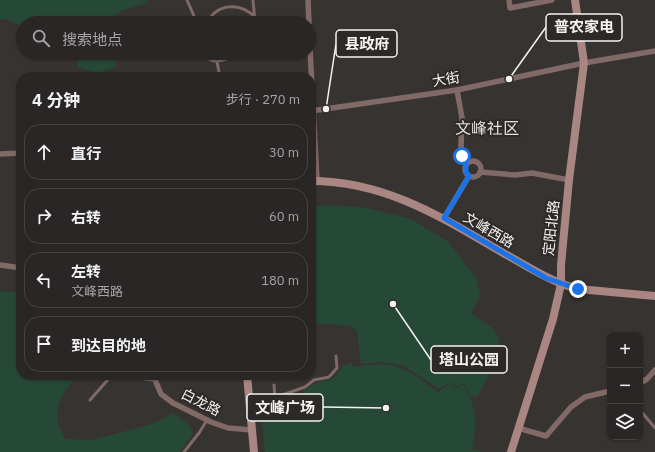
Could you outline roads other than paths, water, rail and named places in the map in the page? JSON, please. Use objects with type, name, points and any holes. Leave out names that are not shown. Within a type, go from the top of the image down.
[{"type":"main road","name":"定阳北路","points":[[511,452],[554,319],[561,284],[561,265],[569,180],[584,63],[575,0]]},
{"type":"main road","name":"文峰西路","points":[[316,181],[365,187],[411,202],[444,218],[546,278],[561,284],[578,289],[655,296]]},
{"type":"main road","points":[[247,380],[254,452]]},
{"type":"street","points":[[308,0],[309,16]]},
{"type":"street","points":[[509,0],[510,8],[552,0]]},
{"type":"street","name":"大街","points":[[316,110],[457,90],[584,63],[655,51]]},
{"type":"street","points":[[310,60],[311,72]]},
{"type":"street","points":[[457,90],[462,118],[461,147],[466,165],[466,172],[469,176]]},
{"type":"street","points":[[0,154],[16,153]]},
{"type":"street","points":[[466,165],[470,162],[477,163],[480,167],[480,172]]},
{"type":"street","points":[[469,176],[476,176],[480,172],[515,175],[532,173],[569,180]]},
{"type":"street","points":[[444,218],[469,176]]},
{"type":"street","points":[[0,265],[16,267]]},
{"type":"street","points":[[643,381],[655,370]]},
{"type":"street","name":"白龙路","points":[[155,380],[162,394],[173,403],[207,420],[228,428],[252,430]]},
{"type":"street","points":[[518,428],[546,436],[571,406],[584,397],[607,392]]},
{"type":"lane","points":[[186,0],[194,16]]},
{"type":"lane","points":[[253,0],[255,16]]},
{"type":"lane","points":[[212,16],[214,12],[231,6],[248,11],[254,16]]},
{"type":"lane","points":[[210,60],[217,62],[223,60]]},
{"type":"lane","points":[[217,62],[219,72]]},
{"type":"lane","points":[[316,380],[329,377],[337,368],[336,356]]},
{"type":"lane","points":[[90,400],[108,380]]},
{"type":"lane","points":[[250,406],[275,399],[306,387],[314,380]]},
{"type":"lane","points":[[274,385],[275,399]]},
{"type":"lane","points":[[643,414],[655,428]]},
{"type":"lane","points":[[184,452],[207,420]]},
{"type":"place","name":"普农家电","points":[[509,79]]},
{"type":"place","name":"县政府","points":[[326,109]]},
{"type":"place","name":"塔山公园","points":[[393,304]]},
{"type":"place","name":"文峰广场","points":[[386,408]]},
{"type":"district","name":"文峰社区","points":[[487,128]]}]
